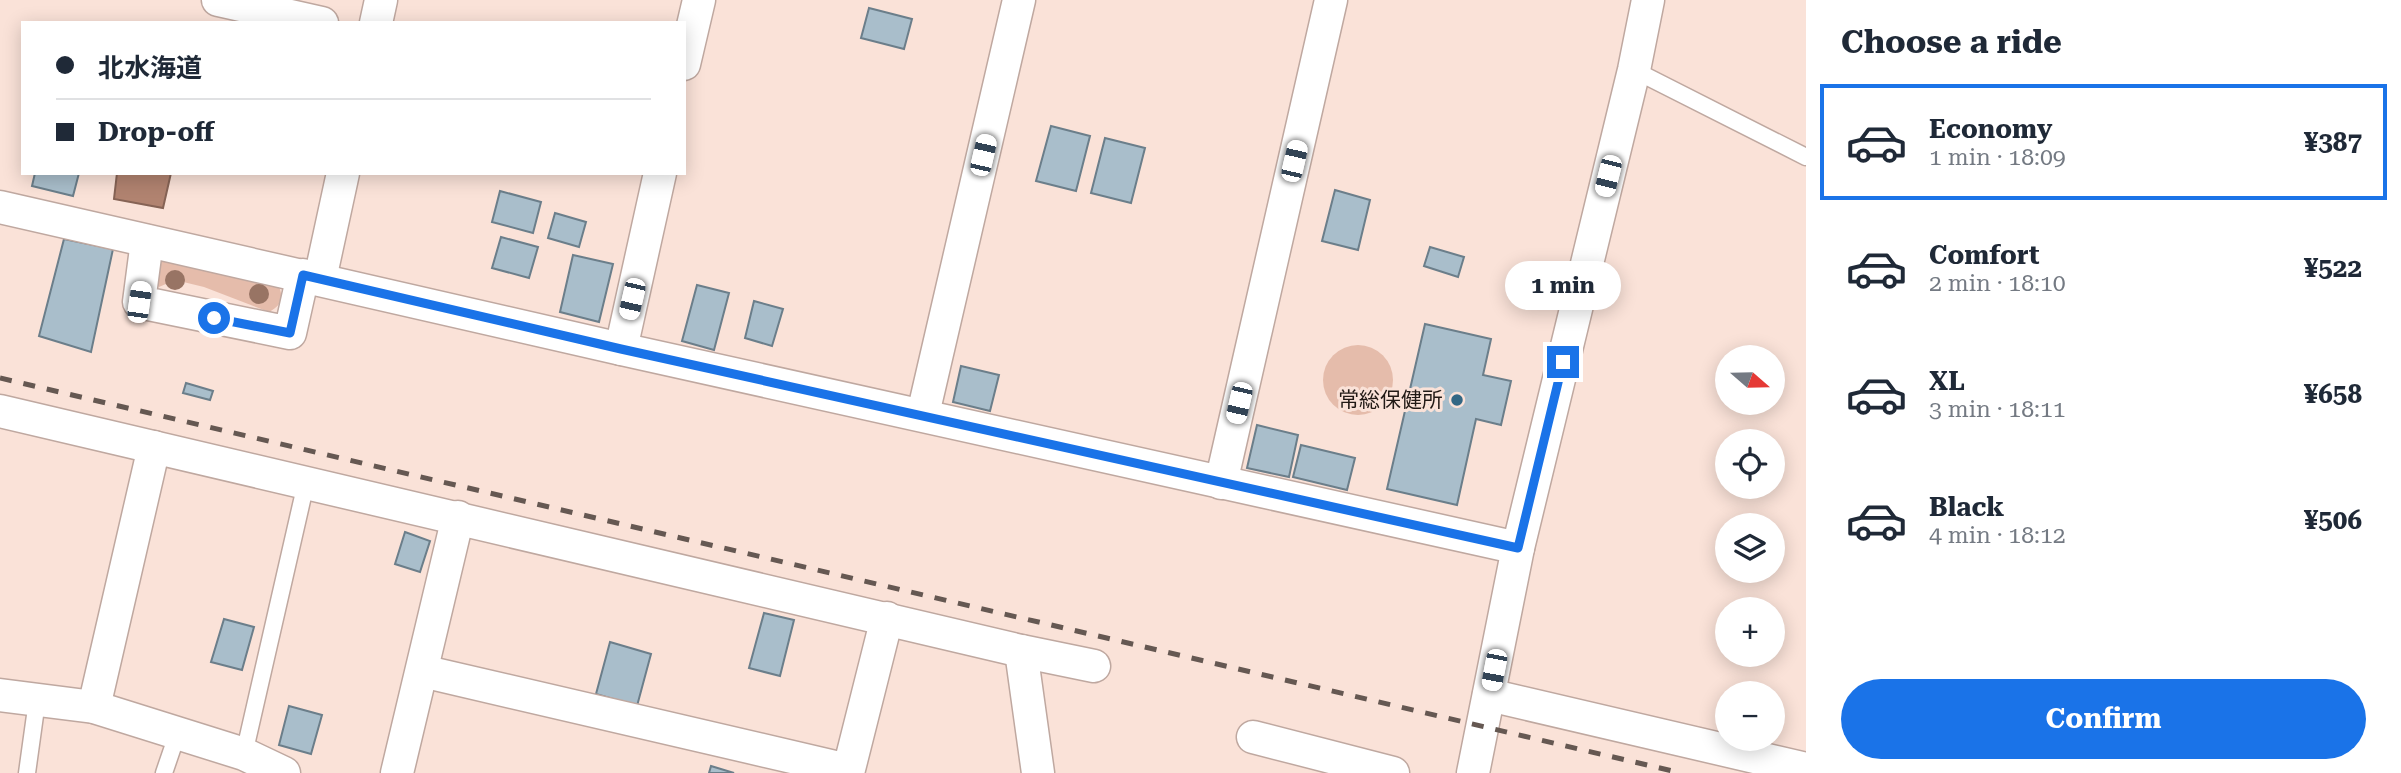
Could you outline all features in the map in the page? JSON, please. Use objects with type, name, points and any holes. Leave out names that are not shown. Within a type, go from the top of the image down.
[{"type":"street","points":[[218,0],[314,21]]},
{"type":"street","points":[[376,21],[381,0]]},
{"type":"street","points":[[686,55],[699,0]]},
{"type":"street","points":[[923,414],[1019,0]]},
{"type":"street","points":[[1221,483],[1331,0]]},
{"type":"street","points":[[1473,773],[1518,548],[1648,0]]},
{"type":"street","points":[[148,241],[139,302],[290,333],[312,277],[342,175]]},
{"type":"street","points":[[621,349],[660,175]]},
{"type":"street","points":[[0,207],[621,349],[1518,548]]},
{"type":"street","points":[[2,419],[154,447],[1094,666]]},
{"type":"street","points":[[94,707],[154,447]]},
{"type":"street","points":[[397,773],[458,517]]},
{"type":"street","points":[[422,671],[848,771],[887,618]]},
{"type":"street","points":[[1021,651],[1038,773]]},
{"type":"street","points":[[0,695],[94,707],[244,754],[284,773]]},
{"type":"street","points":[[1489,695],[1806,769]]},
{"type":"street","points":[[1253,737],[1393,773]]},
{"type":"lane","points":[[1633,70],[1806,157]]},
{"type":"lane","points":[[244,754],[306,483]]},
{"type":"lane","points":[[27,773],[37,701]]},
{"type":"lane","points":[[164,773],[178,732]]},
{"type":"shaded area","points":[[117,175],[171,175],[163,208],[114,199]]},
{"type":"shaded area","points":[[163,257],[277,282],[281,292],[280,303],[269,312],[204,287],[175,280],[159,287],[153,280],[156,264]]},
{"type":"shaded area","points":[[1358,345],[1383,355],[1393,380],[1383,405],[1358,415],[1333,405],[1323,380],[1333,355]]},
{"type":"building","points":[[869,8],[912,19],[904,49],[861,38]]},
{"type":"building","points":[[1051,126],[1090,136],[1076,191],[1036,181]]},
{"type":"building","points":[[1105,138],[1145,148],[1131,203],[1091,193]]},
{"type":"building","points":[[35,175],[78,175],[73,196],[32,186]]},
{"type":"building","points":[[1335,190],[1370,200],[1358,250],[1322,241]]},
{"type":"building","points":[[500,191],[541,202],[533,233],[492,222]]},
{"type":"building","points":[[555,213],[586,222],[579,247],[548,238]]},
{"type":"building","points":[[501,237],[538,247],[529,278],[492,268]]},
{"type":"building","points":[[64,239],[113,249],[91,352],[39,336]]},
{"type":"building","points":[[1430,247],[1464,257],[1458,277],[1424,266]]},
{"type":"building","points":[[573,255],[613,264],[599,322],[560,312]]},
{"type":"building","points":[[697,285],[729,293],[714,350],[682,341]]},
{"type":"building","points":[[754,301],[783,309],[772,346],[745,338]]},
{"type":"building","name":"常総保健所","points":[[1425,324],[1491,339],[1483,375],[1511,381],[1501,425],[1476,419],[1457,505],[1387,489]]},
{"type":"building","points":[[961,366],[999,375],[990,411],[953,402]]},
{"type":"building","points":[[186,383],[213,391],[210,400],[183,393]]},
{"type":"building","points":[[1257,425],[1298,435],[1289,477],[1247,468]]},
{"type":"building","points":[[1301,445],[1355,458],[1347,490],[1293,477]]},
{"type":"building","points":[[405,532],[430,541],[420,572],[395,564]]},
{"type":"building","points":[[764,613],[794,620],[780,676],[749,668]]},
{"type":"building","points":[[224,619],[254,627],[242,670],[211,662]]},
{"type":"building","points":[[610,642],[651,654],[637,706],[596,694]]},
{"type":"building","points":[[289,706],[322,715],[311,754],[279,745]]},
{"type":"building","points":[[711,766],[734,773],[709,773]]},
{"type":"railway","points":[[0,378],[1681,773]]},
{"type":"place","name":"常総保健所","points":[[1457,400]]},
{"type":"route","points":[[214,318],[290,333],[303,275],[621,349],[1518,548],[1563,362]]}]
